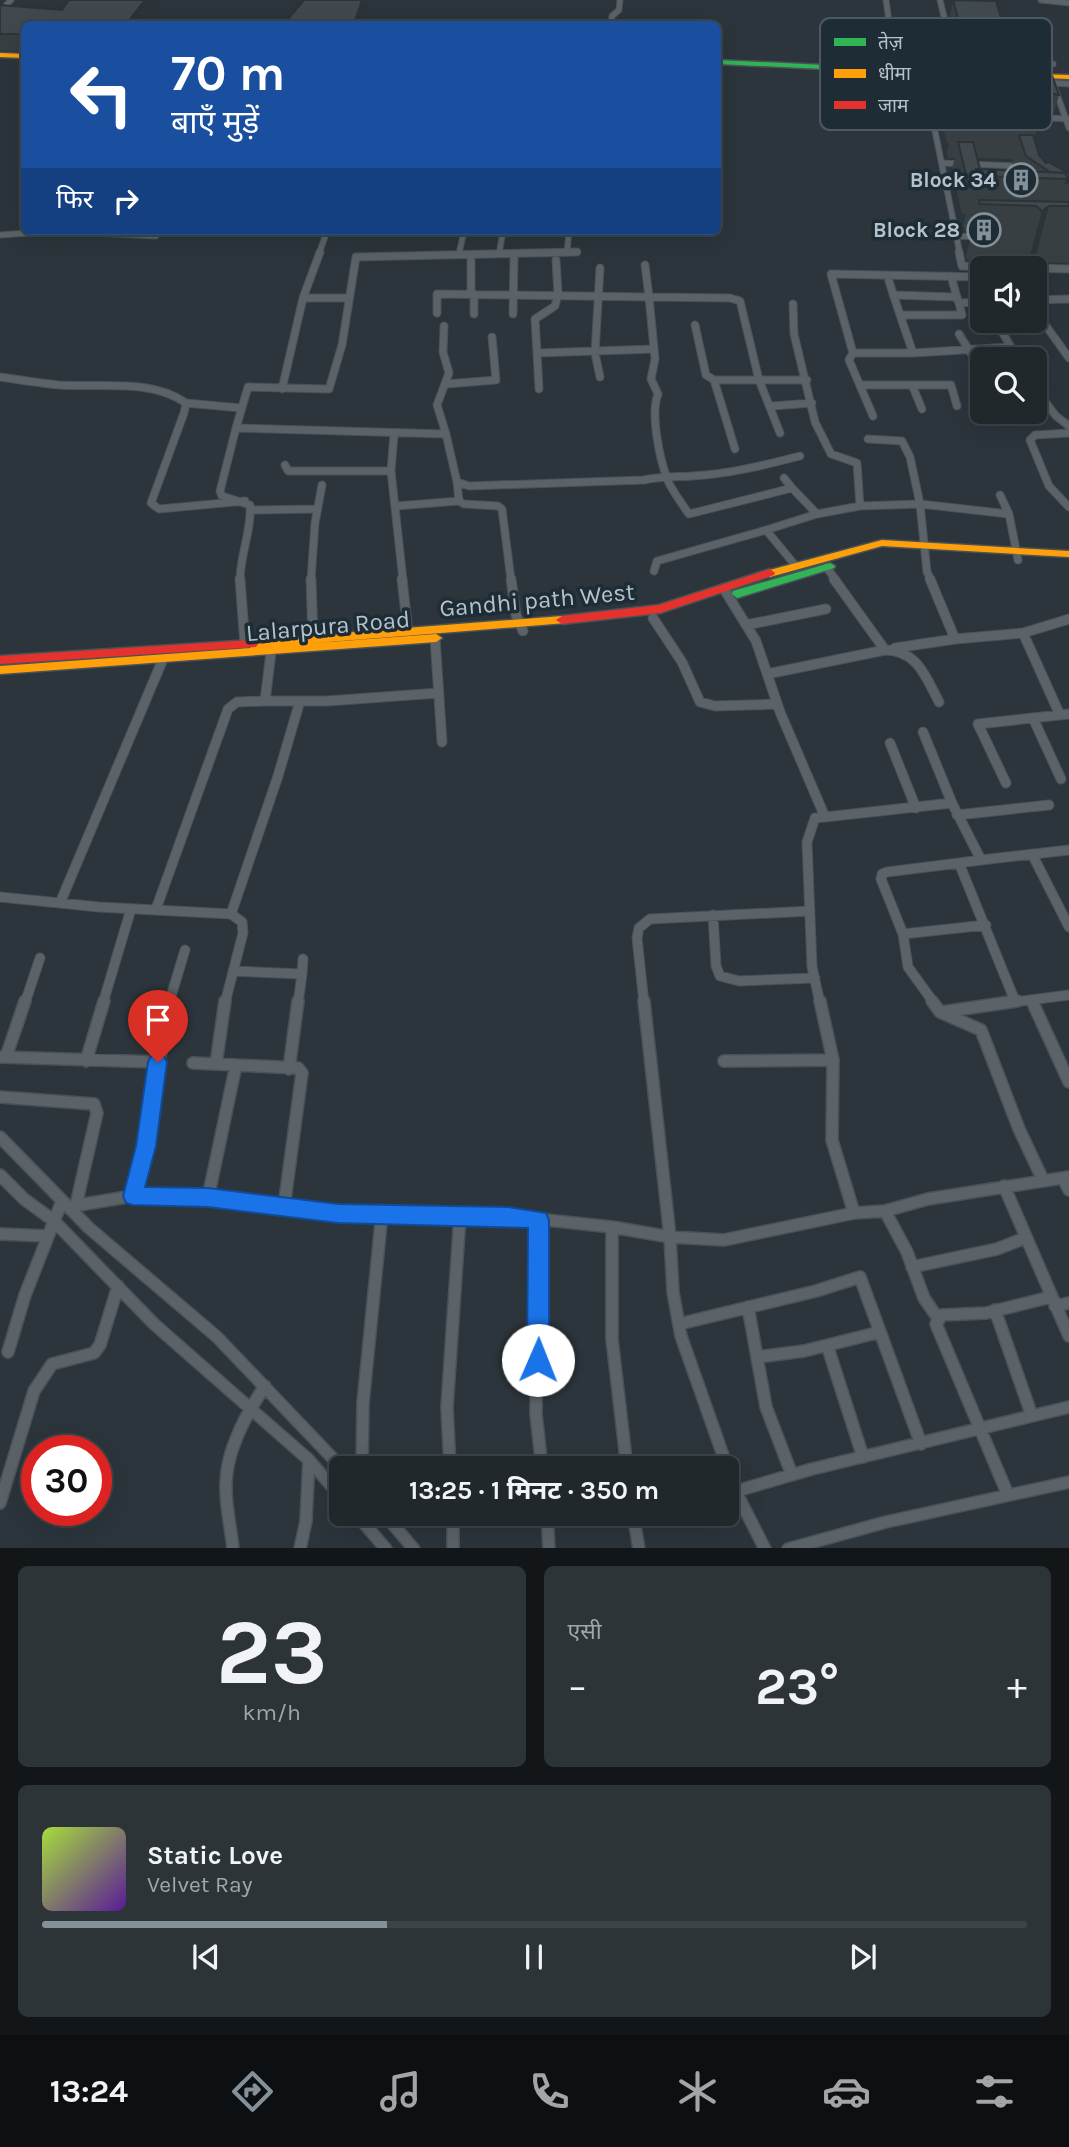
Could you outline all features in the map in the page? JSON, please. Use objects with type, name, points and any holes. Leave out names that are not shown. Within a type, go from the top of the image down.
[{"type":"street","points":[[0,12],[11,0]]},
{"type":"street","points":[[611,21],[612,16],[619,10],[620,0]]},
{"type":"street","points":[[886,0],[888,18]]},
{"type":"street","points":[[940,0],[944,18]]},
{"type":"street","points":[[992,0],[998,18]]},
{"type":"street","points":[[1041,0],[1069,3]]},
{"type":"street","points":[[943,11],[956,12]]},
{"type":"street","points":[[983,12],[996,13]]},
{"type":"street","points":[[0,55],[21,56]]},
{"type":"street","points":[[721,62],[820,67]]},
{"type":"street","points":[[1069,84],[1053,83],[1069,128]]},
{"type":"street","points":[[938,130],[958,249],[962,266],[970,266]]},
{"type":"street","points":[[940,148],[949,148]]},
{"type":"street","points":[[942,163],[1028,166]]},
{"type":"street","points":[[971,164],[974,175]]},
{"type":"street","points":[[1004,166],[1007,175]]},
{"type":"street","points":[[953,219],[964,219]]},
{"type":"street","points":[[3,232],[21,229]]},
{"type":"street","points":[[3,232],[21,231]]},
{"type":"street","points":[[132,235],[156,235]]},
{"type":"street","points":[[282,389],[303,298],[326,235]]},
{"type":"street","points":[[459,254],[463,235]]},
{"type":"street","points":[[499,254],[502,235]]},
{"type":"street","points":[[567,252],[569,235]]},
{"type":"street","points":[[956,236],[991,237]]},
{"type":"street","points":[[958,249],[970,250]]},
{"type":"street","points":[[245,645],[241,605],[241,558],[253,517],[245,501],[227,498],[220,491],[241,408],[248,387],[328,389],[342,345],[356,257],[577,252]]},
{"type":"street","points":[[513,314],[514,259]]},
{"type":"street","points":[[471,260],[474,314]]},
{"type":"street","points":[[539,389],[535,319],[554,308],[558,294],[556,260]]},
{"type":"street","points":[[645,265],[656,359],[652,379],[657,394],[653,407],[667,475],[676,496],[692,516],[792,488]]},
{"type":"street","points":[[600,268],[596,352],[600,377]]},
{"type":"street","points":[[1047,268],[1069,269]]},
{"type":"street","points":[[873,416],[862,384],[849,360],[853,353],[831,274],[970,277]]},
{"type":"street","points":[[1047,274],[1069,275]]},
{"type":"street","points":[[887,275],[913,353]]},
{"type":"street","points":[[900,316],[962,316],[951,276]]},
{"type":"street","points":[[437,313],[438,294],[730,298],[740,302],[759,380],[772,407],[780,433]]},
{"type":"street","points":[[893,295],[970,301]]},
{"type":"street","points":[[303,298],[348,298]]},
{"type":"street","points":[[1047,300],[1069,299]]},
{"type":"street","points":[[793,304],[794,334],[815,422],[831,454],[857,463],[860,506]]},
{"type":"street","points":[[695,325],[706,374],[714,380],[735,449]]},
{"type":"street","points":[[444,326],[443,352],[449,373],[437,405],[446,434],[459,501]]},
{"type":"street","points":[[1047,327],[1069,358]]},
{"type":"street","points":[[1002,333],[1010,347]]},
{"type":"street","points":[[959,334],[970,353]]},
{"type":"street","points":[[446,384],[496,380],[492,337]]},
{"type":"street","points":[[537,354],[654,349]]},
{"type":"street","points":[[853,353],[968,350]]},
{"type":"street","points":[[0,377],[60,385],[150,389],[181,398],[186,403],[241,408]]},
{"type":"street","points":[[714,380],[807,380]]},
{"type":"street","points":[[862,384],[951,385],[957,405]]},
{"type":"street","points":[[912,385],[922,410]]},
{"type":"street","points":[[186,403],[151,503],[159,509],[245,501]]},
{"type":"street","points":[[772,407],[812,403]]},
{"type":"street","points":[[1047,404],[1069,426]]},
{"type":"street","points":[[236,428],[446,434]]},
{"type":"street","points":[[1069,433],[1035,435],[1030,440],[1049,486],[1069,508]]},
{"type":"street","points":[[394,434],[391,471],[408,632]]},
{"type":"street","points":[[868,439],[902,440],[910,457],[920,504],[927,572],[955,639]]},
{"type":"street","points":[[457,482],[469,486],[533,485],[582,480],[644,480],[667,475],[692,476],[800,457]]},
{"type":"street","points":[[285,465],[288,471],[391,471]]},
{"type":"street","points":[[783,478],[817,514]]},
{"type":"street","points":[[313,639],[310,598],[316,509],[322,485]]},
{"type":"street","points":[[1000,495],[1009,514],[1017,557],[1069,561]]},
{"type":"street","points":[[396,506],[459,501],[470,506],[498,506],[502,509],[521,628]]},
{"type":"street","points":[[654,571],[657,561],[817,514],[860,506],[920,504],[1009,514]]},
{"type":"street","points":[[251,510],[316,509]]},
{"type":"street","points":[[766,530],[796,565]]},
{"type":"street","name":"Gandhi path West","points":[[0,660],[245,645],[272,647],[313,639],[521,628],[660,610],[726,593],[796,565],[882,543],[1017,557],[1069,554]]},
{"type":"street","name":"Lalarpura Road","points":[[0,670],[163,659],[272,647],[435,638],[521,628],[653,618],[726,593],[875,552],[925,549]]},
{"type":"street","points":[[826,567],[889,649],[912,655],[939,702]]},
{"type":"street","points":[[726,593],[756,641],[777,704],[825,817]]},
{"type":"street","points":[[746,625],[826,609]]},
{"type":"street","points":[[653,618],[682,662],[700,702],[715,706],[777,704]]},
{"type":"street","points":[[767,674],[889,649],[955,639],[1023,633],[1069,619]]},
{"type":"street","points":[[1006,783],[978,724],[1065,714],[1023,633]]},
{"type":"street","points":[[435,638],[442,742]]},
{"type":"street","points":[[265,701],[272,647]]},
{"type":"street","points":[[60,903],[163,659]]},
{"type":"street","points":[[156,909],[228,709],[237,702],[439,693]]},
{"type":"street","points":[[232,914],[300,701]]},
{"type":"street","points":[[1033,718],[1061,779]]},
{"type":"street","points":[[923,732],[957,816],[981,860]]},
{"type":"street","points":[[890,743],[916,808]]},
{"type":"street","points":[[854,1213],[832,1139],[833,1060],[814,978],[807,842],[815,818],[952,803]]},
{"type":"street","points":[[957,816],[1049,805]]},
{"type":"street","points":[[1043,1180],[1019,1129],[981,1030],[940,1012],[908,967],[903,934],[881,879],[882,874],[1069,850]]},
{"type":"street","points":[[1032,854],[1069,927]]},
{"type":"street","points":[[959,863],[1015,1001]]},
{"type":"street","points":[[0,897],[131,909],[232,914],[242,922],[243,933],[226,993],[216,1064]]},
{"type":"street","points":[[86,1061],[131,909]]},
{"type":"street","points":[[720,1456],[679,1324],[673,1292],[670,1237],[636,938],[639,928],[650,919],[810,911]]},
{"type":"street","points":[[713,915],[716,966],[720,975],[739,981],[814,978]]},
{"type":"street","points":[[903,934],[986,925]]},
{"type":"street","points":[[133,1196],[146,1146],[169,1001],[185,950]]},
{"type":"street","points":[[40,958],[3,1057],[158,1062]]},
{"type":"street","points":[[289,1069],[303,959]]},
{"type":"street","points":[[233,971],[302,974]]},
{"type":"street","points":[[940,1012],[989,1008],[1015,1001],[1069,995]]},
{"type":"street","points":[[1032,1001],[1069,1082]]},
{"type":"street","points":[[724,1061],[833,1060]]},
{"type":"street","points":[[194,1063],[298,1068],[302,1073],[284,1207]]},
{"type":"street","points":[[208,1198],[236,1065]]},
{"type":"street","points":[[0,1097],[94,1104],[97,1114],[68,1204],[54,1221],[47,1236],[8,1352]]},
{"type":"street","points":[[0,1137],[68,1204],[217,1337],[331,1456]]},
{"type":"street","points":[[0,1175],[24,1199],[54,1221],[154,1324],[309,1460],[329,1483]]},
{"type":"street","points":[[68,1204],[133,1196],[208,1198],[338,1213],[508,1216],[612,1227],[670,1237],[724,1240],[854,1213],[885,1211],[928,1199],[1043,1180],[1066,1177],[1069,1190]]},
{"type":"street","points":[[1004,1186],[1069,1336]]},
{"type":"street","points":[[885,1211],[924,1298],[939,1320]]},
{"type":"street","points":[[362,1456],[363,1403],[382,1213]]},
{"type":"street","points":[[449,1456],[447,1407],[460,1216]]},
{"type":"street","points":[[538,1220],[536,1414],[541,1456]]},
{"type":"street","points":[[612,1227],[612,1339],[626,1456]]},
{"type":"street","points":[[0,1234],[47,1236]]},
{"type":"street","points":[[912,1267],[936,1260],[993,1252],[1025,1238]]},
{"type":"street","points":[[679,1324],[834,1287],[860,1277],[921,1444]]},
{"type":"street","points":[[0,1503],[34,1391],[42,1376],[52,1364],[94,1353],[100,1345],[118,1286]]},
{"type":"street","points":[[1008,1495],[936,1324],[942,1315],[1053,1301],[1069,1303]]},
{"type":"street","points":[[748,1307],[766,1407],[792,1475]]},
{"type":"street","points":[[995,1310],[1032,1416]]},
{"type":"street","points":[[757,1357],[790,1355],[828,1348],[880,1332]]},
{"type":"street","points":[[828,1348],[863,1457]]},
{"type":"street","points":[[233,1548],[226,1479],[229,1462],[250,1407],[265,1386]]},
{"type":"street","points":[[739,1491],[863,1457],[1069,1407]]},
{"type":"street","points":[[300,1548],[306,1521],[309,1460]]},
{"type":"street","points":[[791,1548],[861,1528],[1069,1482]]},
{"type":"street","points":[[739,1506],[764,1548]]},
{"type":"street","points":[[366,1526],[385,1548]]},
{"type":"street","points":[[394,1526],[413,1548]]},
{"type":"street","points":[[453,1526],[453,1548]]},
{"type":"street","points":[[548,1526],[550,1548]]},
{"type":"street","points":[[635,1526],[639,1548]]},
{"type":"building","points":[[69,0],[145,0],[128,21],[21,21],[21,36],[0,34],[0,5],[62,10]]},
{"type":"building","points":[[304,0],[362,0],[355,21],[286,21]]},
{"type":"building","points":[[953,0],[996,1],[1001,18],[958,18]]},
{"type":"building","points":[[1052,76],[1059,95],[1052,94]]},
{"type":"building","points":[[1019,135],[1033,135],[1039,155],[1046,163],[1049,162],[1069,174],[1069,183],[1066,183],[1068,179],[1065,173],[1050,172],[1026,156]]},
{"type":"building","points":[[958,142],[973,142],[980,169],[976,169],[972,187],[969,187]]},
{"type":"building","points":[[976,169],[1065,173],[1068,179],[978,176]]},
{"type":"building","points":[[979,200],[1069,202],[1069,206],[1049,206],[1042,211],[1036,206],[980,204]]},
{"type":"traffic: fast","points":[[721,62],[820,67]]},
{"type":"traffic: fast","points":[[737,594],[830,566]]},
{"type":"traffic: slow","points":[[0,55],[21,56]]},
{"type":"traffic: slow","points":[[1052,76],[1069,77]]},
{"type":"traffic: slow","points":[[770,573],[882,543],[1069,554]]},
{"type":"traffic: slow","points":[[252,644],[562,620]]},
{"type":"traffic: slow","points":[[0,670],[436,638]]},
{"type":"traffic: jam","points":[[562,620],[660,609],[770,573]]},
{"type":"traffic: jam","points":[[0,660],[252,644]]},
{"type":"place","name":"Block 34","points":[[1021,180]]},
{"type":"place","name":"Block 28","points":[[984,230]]},
{"type":"route","points":[[158,1062],[146,1146],[133,1196],[208,1198],[338,1213],[508,1216],[538,1220],[538,1360]]}]
